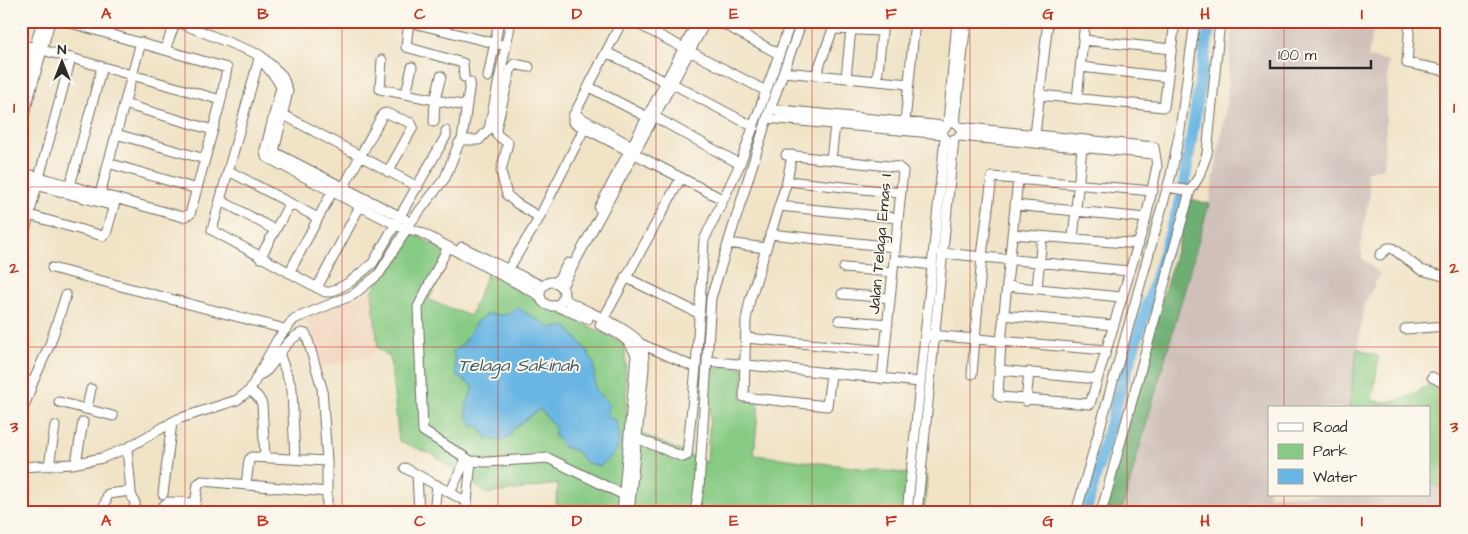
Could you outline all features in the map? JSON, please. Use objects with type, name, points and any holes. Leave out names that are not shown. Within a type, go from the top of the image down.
[{"type":"street","points":[[21,126],[38,49],[42,21]]},
{"type":"street","points":[[21,95],[50,21]]},
{"type":"street","points":[[21,172],[38,181],[115,202],[183,217],[190,214],[228,69],[64,21]]},
{"type":"street","points":[[165,50],[175,21],[258,56],[288,87],[274,152],[360,206],[398,220]]},
{"type":"street","points":[[488,77],[499,21]]},
{"type":"street","points":[[462,140],[479,140],[489,129],[511,21]]},
{"type":"street","points":[[622,21],[574,114],[573,122],[724,196]]},
{"type":"street","points":[[632,21],[766,91]]},
{"type":"street","points":[[687,50],[698,21]]},
{"type":"street","points":[[601,322],[563,298],[559,284],[634,151],[687,50],[706,21]]},
{"type":"street","points":[[718,21],[779,54]]},
{"type":"street","points":[[632,437],[686,456],[696,368],[704,240],[740,164],[790,21]]},
{"type":"street","points":[[695,513],[699,488],[712,298],[767,118],[802,21]]},
{"type":"street","points":[[877,81],[883,21]]},
{"type":"street","points":[[905,122],[915,21]]},
{"type":"street","points":[[907,513],[920,382],[942,253],[957,21]]},
{"type":"street","points":[[917,513],[932,264],[966,21]]},
{"type":"street","points":[[1035,135],[1048,21]]},
{"type":"street","points":[[1039,95],[1162,108],[1165,104],[1175,22],[1154,21]]},
{"type":"street","points":[[1076,513],[1171,187],[1195,21]]},
{"type":"street","points":[[1101,513],[1187,190],[1198,178],[1207,154],[1220,21]]},
{"type":"street","points":[[1410,21],[1408,63],[1447,71]]},
{"type":"street","points":[[21,467],[76,463],[102,458],[127,448],[172,422],[230,404],[250,390],[265,359],[294,319],[353,295],[368,285],[379,274],[408,226],[446,178],[456,147],[462,140],[467,79],[463,63],[406,47],[409,22],[506,46]]},
{"type":"street","points":[[1077,99],[1083,40],[1082,22]]},
{"type":"street","points":[[816,75],[833,29],[882,32]]},
{"type":"street","points":[[846,78],[851,29]]},
{"type":"street","points":[[1083,40],[1172,49]]},
{"type":"street","points":[[100,194],[141,42]]},
{"type":"street","points":[[21,44],[221,100]]},
{"type":"street","points":[[606,52],[754,127]]},
{"type":"street","points":[[258,56],[212,230],[317,288],[331,292],[370,267],[418,187],[446,136],[446,131]]},
{"type":"street","points":[[21,245],[71,58]]},
{"type":"street","points":[[382,60],[378,88],[466,106]]},
{"type":"street","points":[[529,67],[514,64],[511,68],[496,129],[497,135],[508,143],[501,171],[507,195],[516,204],[539,217]]},
{"type":"street","points":[[70,186],[102,67]]},
{"type":"street","points":[[406,94],[412,67]]},
{"type":"street","points":[[1080,67],[1168,77]]},
{"type":"street","points":[[784,72],[909,84]]},
{"type":"street","points":[[434,122],[435,100],[441,76]]},
{"type":"street","points":[[279,77],[280,90],[266,157],[398,220],[458,253],[541,290]]},
{"type":"street","points":[[589,87],[740,164]]},
{"type":"street","points":[[124,104],[213,130]]},
{"type":"street","points":[[770,109],[905,122],[951,131],[1082,148],[1154,154]]},
{"type":"street","points":[[289,273],[318,218],[338,192],[360,157],[383,114],[389,113],[411,123],[413,127],[388,172]]},
{"type":"street","points":[[282,114],[418,187]]},
{"type":"street","points":[[574,114],[681,178],[724,196]]},
{"type":"street","points":[[767,118],[836,124],[1035,135],[1154,146],[1156,166],[1153,191],[1139,244],[1121,297],[1090,404],[1026,400],[1000,397],[998,395],[1000,342],[1018,179]]},
{"type":"street","points":[[830,160],[836,124]]},
{"type":"street","points":[[508,270],[539,217],[584,129]]},
{"type":"street","points":[[116,134],[205,159]]},
{"type":"street","points":[[1073,239],[1082,148]]},
{"type":"street","name":"Jalan Telaga Emas I","points":[[787,182],[789,155],[900,168],[904,173],[882,379]]},
{"type":"street","points":[[108,163],[197,189]]},
{"type":"street","points":[[229,171],[318,218]]},
{"type":"street","points":[[972,374],[991,179],[995,176],[1153,191]]},
{"type":"street","points":[[601,322],[681,178]]},
{"type":"street","points":[[21,181],[38,181],[70,186],[100,194],[115,202]]},
{"type":"street","points":[[830,374],[829,406],[744,397],[744,365],[750,300],[787,182],[901,193]]},
{"type":"street","points":[[1171,187],[1187,190]]},
{"type":"street","points":[[220,200],[275,230]]},
{"type":"street","points":[[29,215],[103,236],[106,234],[115,202]]},
{"type":"street","points":[[260,258],[290,203]]},
{"type":"street","points":[[1015,205],[1146,218]]},
{"type":"street","points":[[317,288],[360,206]]},
{"type":"street","points":[[779,206],[898,218]]},
{"type":"street","points":[[770,234],[895,246]]},
{"type":"street","points":[[1012,234],[1139,244]]},
{"type":"street","points":[[1037,288],[1042,237]]},
{"type":"street","points":[[728,243],[766,248]]},
{"type":"street","points":[[448,247],[418,307],[422,428],[426,434],[469,460],[487,462],[543,457],[627,496]]},
{"type":"street","points":[[458,253],[462,247],[508,270],[541,290]]},
{"type":"street","points":[[1380,255],[1388,248],[1392,248],[1421,270],[1447,277]]},
{"type":"street","points":[[942,253],[1010,258],[1039,263],[1129,272]]},
{"type":"street","points":[[894,260],[932,264]]},
{"type":"street","points":[[52,268],[285,329]]},
{"type":"street","points":[[844,268],[893,272]]},
{"type":"street","points":[[625,277],[700,314]]},
{"type":"street","points":[[559,284],[548,282],[541,290],[543,303],[628,332],[644,356],[632,437],[627,496],[622,513]]},
{"type":"street","points":[[1007,286],[1121,297]]},
{"type":"street","points":[[842,294],[890,298]]},
{"type":"street","points":[[26,404],[33,382],[50,344],[66,295]]},
{"type":"street","points":[[556,306],[563,298]]},
{"type":"street","points":[[1003,315],[1113,325]]},
{"type":"street","points":[[839,320],[888,324]]},
{"type":"street","points":[[1405,329],[1447,326]]},
{"type":"street","points":[[258,375],[266,372],[292,337],[302,333],[306,334],[322,388],[327,461],[327,512],[344,513]]},
{"type":"street","points":[[929,335],[1106,350]]},
{"type":"street","points":[[746,338],[885,351]]},
{"type":"street","points":[[635,343],[696,368]]},
{"type":"street","points":[[279,353],[292,389],[295,459]]},
{"type":"street","points":[[707,361],[920,382]]},
{"type":"street","points":[[999,370],[1097,379]]},
{"type":"street","points":[[1026,400],[1029,372]]},
{"type":"street","points":[[1432,376],[1447,385]]},
{"type":"street","points":[[21,379],[33,382]]},
{"type":"street","points":[[87,408],[91,389]]},
{"type":"street","points":[[250,390],[258,397],[262,404],[265,457]]},
{"type":"street","points":[[59,402],[113,416]]},
{"type":"street","points":[[76,463],[83,422]]},
{"type":"street","points":[[163,494],[172,422]]},
{"type":"street","points":[[49,466],[55,426]]},
{"type":"street","points":[[127,448],[130,492],[135,503],[134,513]]},
{"type":"street","points":[[246,485],[250,458],[265,457],[327,461]]},
{"type":"street","points":[[450,493],[469,460]]},
{"type":"street","points":[[466,513],[469,460]]},
{"type":"street","points":[[405,468],[467,502]]},
{"type":"street","points":[[417,475],[419,513]]},
{"type":"street","points":[[195,509],[198,484],[202,481],[327,492]]},
{"type":"street","points":[[434,513],[437,485]]},
{"type":"street","points":[[102,513],[108,494],[130,492]]},
{"type":"street","points":[[627,496],[629,513]]},
{"type":"street","points":[[162,513],[163,506],[168,502],[215,513]]},
{"type":"shaded area","points":[[1233,21],[1375,21],[1368,57],[1388,61],[1384,168],[1366,172],[1370,191],[1361,243],[1362,258],[1380,274],[1364,305],[1349,406],[1268,406],[1268,496],[1430,496],[1430,483],[1446,488],[1447,513],[1121,513],[1209,204],[1225,116]]},
{"type":"shaded area","points":[[372,291],[378,348],[370,357],[320,367],[306,319]]},
{"type":"green space","points":[[1191,199],[1209,204],[1121,513],[1100,513]]},
{"type":"green space","points":[[412,233],[451,254],[429,300],[470,316],[488,272],[532,298],[625,344],[627,427],[707,463],[713,364],[744,368],[741,399],[759,401],[754,455],[927,476],[924,513],[555,513],[558,484],[487,494],[434,455],[399,441],[390,357],[378,348],[372,291]]},
{"type":"green space","points":[[1357,348],[1379,357],[1372,400],[1390,402],[1406,398],[1436,380],[1447,384],[1447,490],[1430,483],[1430,406],[1349,406]]},
{"type":"water","name":"Telaga Sakinah","points":[[517,307],[551,328],[566,326],[585,348],[594,363],[595,390],[611,406],[608,408],[608,417],[616,420],[619,435],[618,447],[615,452],[600,466],[586,463],[576,451],[564,447],[554,434],[556,429],[540,409],[512,430],[511,435],[501,441],[487,438],[477,425],[474,427],[470,422],[466,412],[469,397],[474,387],[457,376],[453,351],[463,344],[476,322],[488,314],[505,315]]},
{"type":"waterway","points":[[1085,513],[1119,394],[1182,197],[1210,21]]}]
